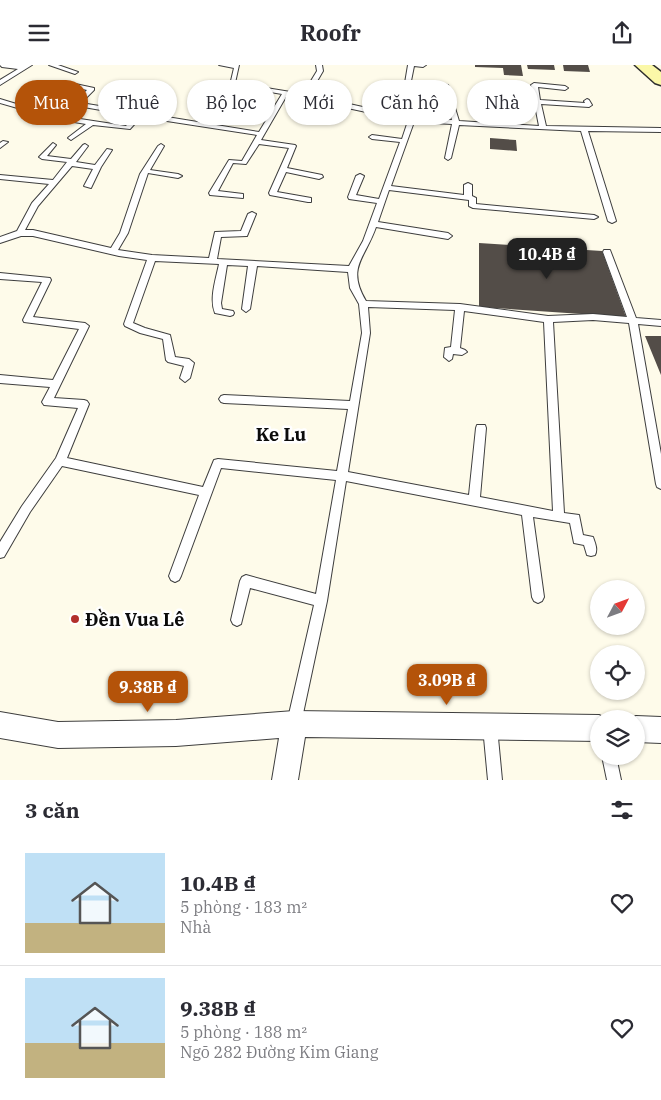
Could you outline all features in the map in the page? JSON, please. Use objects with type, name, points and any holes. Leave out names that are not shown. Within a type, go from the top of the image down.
[{"type":"main road","points":[[643,65],[661,80]]},
{"type":"street","points":[[0,725],[58,735],[176,733],[294,725],[590,728]]},
{"type":"street","points":[[285,780],[294,725]]},
{"type":"street","points":[[645,729],[661,730]]},
{"type":"lane","points":[[2,65],[26,67]]},
{"type":"lane","points":[[52,65],[75,72]]},
{"type":"lane","points":[[222,65],[238,66],[232,83],[285,92]]},
{"type":"lane","points":[[315,80],[320,71],[319,65]]},
{"type":"lane","points":[[409,80],[413,65],[423,65]]},
{"type":"lane","points":[[0,83],[26,67]]},
{"type":"lane","points":[[538,85],[565,87]]},
{"type":"lane","points":[[240,196],[213,193],[231,161],[244,163],[285,94]]},
{"type":"lane","points":[[0,101],[15,106]]},
{"type":"lane","points":[[543,128],[538,102],[589,105],[587,101]]},
{"type":"lane","points":[[177,121],[261,134]]},
{"type":"lane","points":[[88,122],[98,124]]},
{"type":"lane","points":[[457,122],[543,128],[661,130]]},
{"type":"lane","points":[[71,138],[93,123]]},
{"type":"lane","points":[[107,125],[128,128],[130,125]]},
{"type":"lane","points":[[294,725],[321,601],[366,333],[363,304],[354,288],[352,269],[374,223],[410,125]]},
{"type":"lane","points":[[448,158],[455,125]]},
{"type":"lane","points":[[584,129],[612,221]]},
{"type":"lane","points":[[372,137],[405,141]]},
{"type":"lane","points":[[256,142],[293,147],[273,193],[308,200]]},
{"type":"lane","points":[[53,145],[42,157],[97,167]]},
{"type":"lane","points":[[20,233],[35,205],[85,146]]},
{"type":"lane","points":[[114,251],[124,233],[146,171],[161,146]]},
{"type":"lane","points":[[88,186],[97,167],[109,150]]},
{"type":"lane","points":[[284,169],[319,177]]},
{"type":"lane","points":[[146,171],[178,176]]},
{"type":"lane","points":[[360,176],[352,197],[382,202]]},
{"type":"lane","points":[[0,177],[55,182]]},
{"type":"lane","points":[[468,185],[468,198]]},
{"type":"lane","points":[[388,187],[468,198],[472,199],[473,205],[594,217]]},
{"type":"lane","points":[[212,261],[218,234],[244,235],[252,214]]},
{"type":"lane","points":[[374,223],[448,237]]},
{"type":"lane","points":[[0,240],[20,233],[46,235],[152,258],[352,269]]},
{"type":"lane","points":[[607,252],[633,322],[661,484]]},
{"type":"lane","points":[[152,258],[128,325],[167,337],[171,360],[189,363],[186,378]]},
{"type":"lane","points":[[223,262],[217,303],[218,311],[230,313]]},
{"type":"lane","points":[[246,309],[253,263]]},
{"type":"lane","points":[[0,275],[46,281],[27,320],[85,326],[54,384],[47,402],[84,404],[60,461],[26,509],[0,553]]},
{"type":"lane","points":[[363,304],[460,307],[548,319],[593,317],[661,323]]},
{"type":"lane","points":[[455,353],[460,307]]},
{"type":"lane","points":[[548,319],[559,517]]},
{"type":"lane","points":[[0,379],[54,384]]},
{"type":"lane","points":[[224,399],[353,405]]},
{"type":"lane","points":[[474,501],[481,427]]},
{"type":"lane","points":[[60,461],[206,492]]},
{"type":"lane","points":[[176,576],[218,463],[342,475],[575,519],[578,539],[590,541],[591,551]]},
{"type":"lane","points":[[527,511],[538,597]]},
{"type":"lane","points":[[237,619],[246,581],[321,601]]},
{"type":"lane","points":[[490,727],[495,780]]},
{"type":"lane","points":[[611,765],[614,780]]},
{"type":"building","points":[[475,65],[521,65],[523,76],[504,75],[503,68],[475,67]]},
{"type":"building","points":[[527,65],[554,65],[555,70],[528,69]]},
{"type":"building","points":[[563,65],[588,65],[590,72],[564,71]]},
{"type":"building","points":[[490,138],[516,140],[517,151],[490,149]]},
{"type":"building","points":[[479,243],[602,251],[626,317],[479,307]]},
{"type":"building","points":[[645,336],[661,336],[661,375]]},
{"type":"place","name":"Đền Vua Lê","points":[[75,619]]},
{"type":"district","name":"Ke Lu","points":[[281,434]]}]
